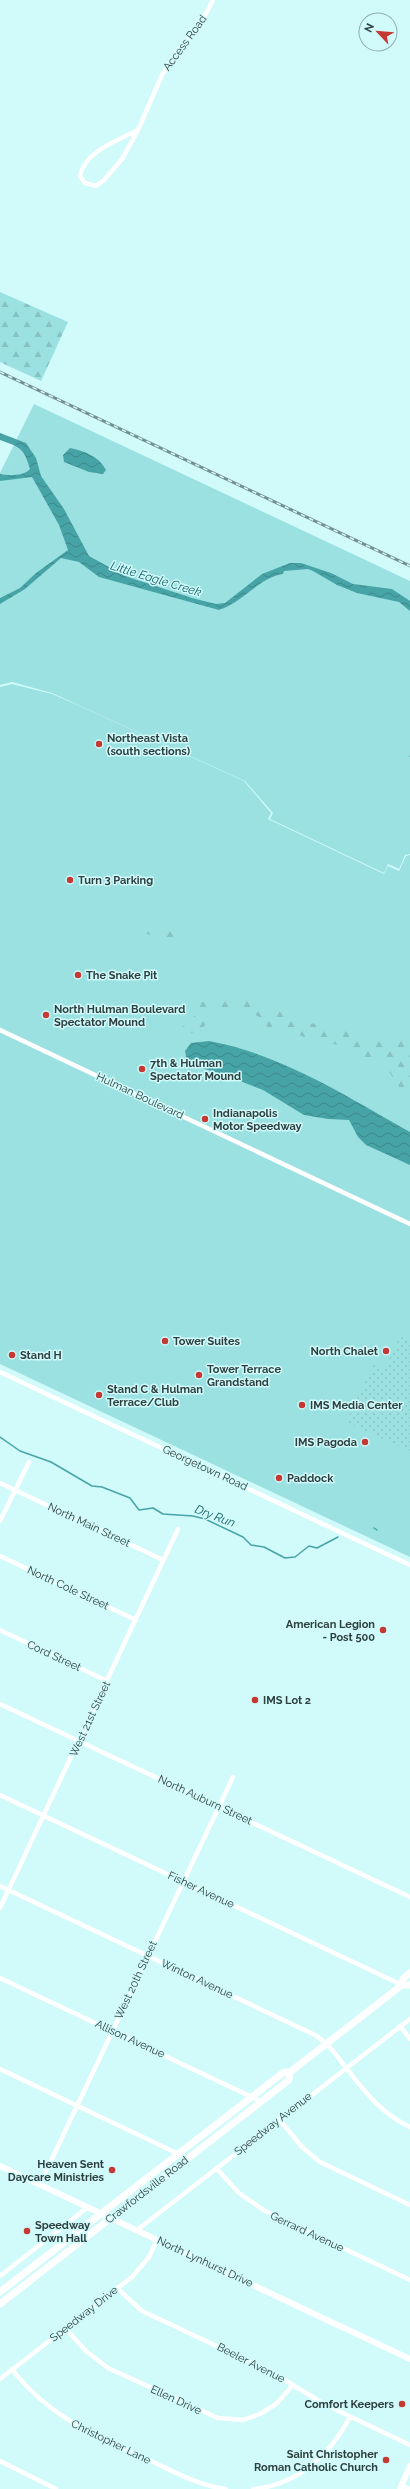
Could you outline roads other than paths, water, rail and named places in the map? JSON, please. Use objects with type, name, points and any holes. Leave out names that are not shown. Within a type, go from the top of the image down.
[{"type":"main road","name":"Crawfordsville Road","points":[[0,2292],[284,2072],[290,2072],[327,2044],[402,1985],[403,1979],[410,1973]]},
{"type":"main road","points":[[402,1985],[410,1985]]},
{"type":"main road","name":"Crawfordsville Road","points":[[0,2304],[289,2080],[290,2072]]},
{"type":"main road","name":"North Lynhurst Drive","points":[[0,2166],[410,2359]]},
{"type":"main road","points":[[401,2487],[410,2466]]},
{"type":"street","name":"Access Road","points":[[138,130],[88,158],[82,167],[80,176],[85,183],[96,186],[104,180],[122,159],[138,130],[162,75],[177,52],[198,29],[213,0]]},
{"type":"street","name":"Hulman Boulevard","points":[[0,1030],[410,1224]]},
{"type":"street","name":"Georgetown Road","points":[[0,1372],[410,1565]]},
{"type":"street","points":[[0,1521],[29,1462]]},
{"type":"street","name":"North Main Street","points":[[0,1483],[163,1560]]},
{"type":"street","name":"West 21st Street","points":[[0,1908],[80,1741],[178,1529]]},
{"type":"street","name":"North Cole Street","points":[[0,1556],[136,1620]]},
{"type":"street","name":"Cord Street","points":[[0,1630],[107,1681]]},
{"type":"street","name":"North Auburn Street","points":[[0,1704],[410,1897]]},
{"type":"street","name":"West 20th Street","points":[[40,2184],[233,1776]]},
{"type":"street","name":"Fisher Avenue","points":[[0,1795],[402,1985]]},
{"type":"street","name":"Winton Avenue","points":[[0,1886],[311,2033],[327,2044],[346,2068]]},
{"type":"street","name":"Allison Avenue","points":[[0,1978],[260,2101]]},
{"type":"street","name":"Speedway Avenue","points":[[137,2230],[410,2019]]},
{"type":"street","points":[[400,2026],[410,2039]]},
{"type":"street","points":[[346,2068],[373,2102],[391,2116],[410,2127]]},
{"type":"street","points":[[0,2069],[187,2158]]},
{"type":"street","points":[[279,2119],[302,2147],[320,2162],[410,2206]]},
{"type":"street","name":"Gerrard Avenue","points":[[216,2168],[239,2193],[265,2211],[410,2280]]},
{"type":"street","points":[[0,2276],[88,2207]]},
{"type":"street","name":"Speedway Drive","points":[[0,2379],[117,2288],[143,2265],[157,2240]]},
{"type":"street","name":"Beeler Avenue","points":[[117,2288],[142,2311],[270,2371],[318,2401],[410,2445]]},
{"type":"street","name":"Ellen Drive","points":[[65,2328],[86,2351],[108,2368],[218,2418],[242,2420],[260,2414],[276,2404],[293,2385]]},
{"type":"street","name":"Christopher Lane","points":[[12,2369],[40,2400],[76,2426],[192,2480],[226,2489]]},
{"type":"street","points":[[253,2489],[283,2482],[311,2466],[336,2441],[350,2417]]},
{"type":"street","points":[[0,2461],[56,2489]]},
{"type":"street","points":[[401,2487],[410,2489]]},
{"type":"water","points":[[0,433],[26,443],[36,458],[41,476],[64,509],[89,556],[125,576],[192,598],[216,604],[225,603],[262,574],[290,563],[301,563],[331,573],[353,584],[392,589],[410,601],[410,611],[399,602],[357,593],[337,585],[308,569],[284,571],[283,574],[266,580],[236,602],[219,610],[99,577],[79,562],[61,558],[25,589],[0,604],[0,598],[20,588],[36,573],[68,550],[59,525],[32,477],[0,481],[0,474],[16,475],[24,473],[30,469],[23,452],[17,447],[0,440]]},
{"type":"water","points":[[70,448],[91,455],[103,465],[106,470],[103,474],[89,472],[64,462],[63,455]]},
{"type":"water","points":[[209,1041],[236,1047],[288,1066],[338,1091],[410,1132],[410,1165],[366,1145],[358,1137],[349,1120],[328,1119],[304,1115],[263,1090],[225,1075],[195,1066],[187,1061],[185,1051],[191,1043]]},
{"type":"waterway","name":"Dry Run","points":[[0,1437],[20,1451],[51,1462],[92,1486],[102,1487],[130,1498],[139,1510],[153,1508],[163,1514],[193,1516],[205,1519],[243,1537],[251,1545],[264,1547],[285,1558],[295,1557],[309,1546],[317,1548],[338,1537]]},
{"type":"railway","points":[[0,372],[410,566]]},
{"type":"place","name":"Northeast Vista (south sections)","points":[[99,744]]},
{"type":"place","name":"Turn 3 Parking","points":[[70,880]]},
{"type":"place","name":"The Snake Pit","points":[[78,975]]},
{"type":"place","name":"North Hulman Boulevard Spectator Mound","points":[[46,1015]]},
{"type":"place","name":"7th & Hulman Spectator Mound","points":[[142,1069]]},
{"type":"place","name":"Indianapolis Motor Speedway","points":[[205,1119]]},
{"type":"place","name":"Tower Suites","points":[[165,1341]]},
{"type":"place","name":"North Chalet","points":[[386,1351]]},
{"type":"place","name":"Stand H","points":[[12,1355]]},
{"type":"place","name":"Tower Terrace Grandstand","points":[[199,1375]]},
{"type":"place","name":"Stand C & Hulman Terrace/Club","points":[[99,1395]]},
{"type":"place","name":"IMS Media Center","points":[[302,1405]]},
{"type":"place","name":"IMS Pagoda","points":[[365,1442]]},
{"type":"place","name":"Paddock","points":[[279,1478]]},
{"type":"place","name":"American Legion - Post 500","points":[[383,1630]]},
{"type":"place","name":"IMS Lot 2","points":[[255,1700]]},
{"type":"place","name":"Heaven Sent Daycare Ministries","points":[[112,2170]]},
{"type":"place","name":"Speedway Town Hall","points":[[27,2231]]},
{"type":"place","name":"Comfort Keepers","points":[[402,2404]]},
{"type":"place","name":"Saint Christopher Roman Catholic Church","points":[[386,2460]]},
{"type":"water label","name":"Little Eagle Creek","points":[[156,579]]}]
